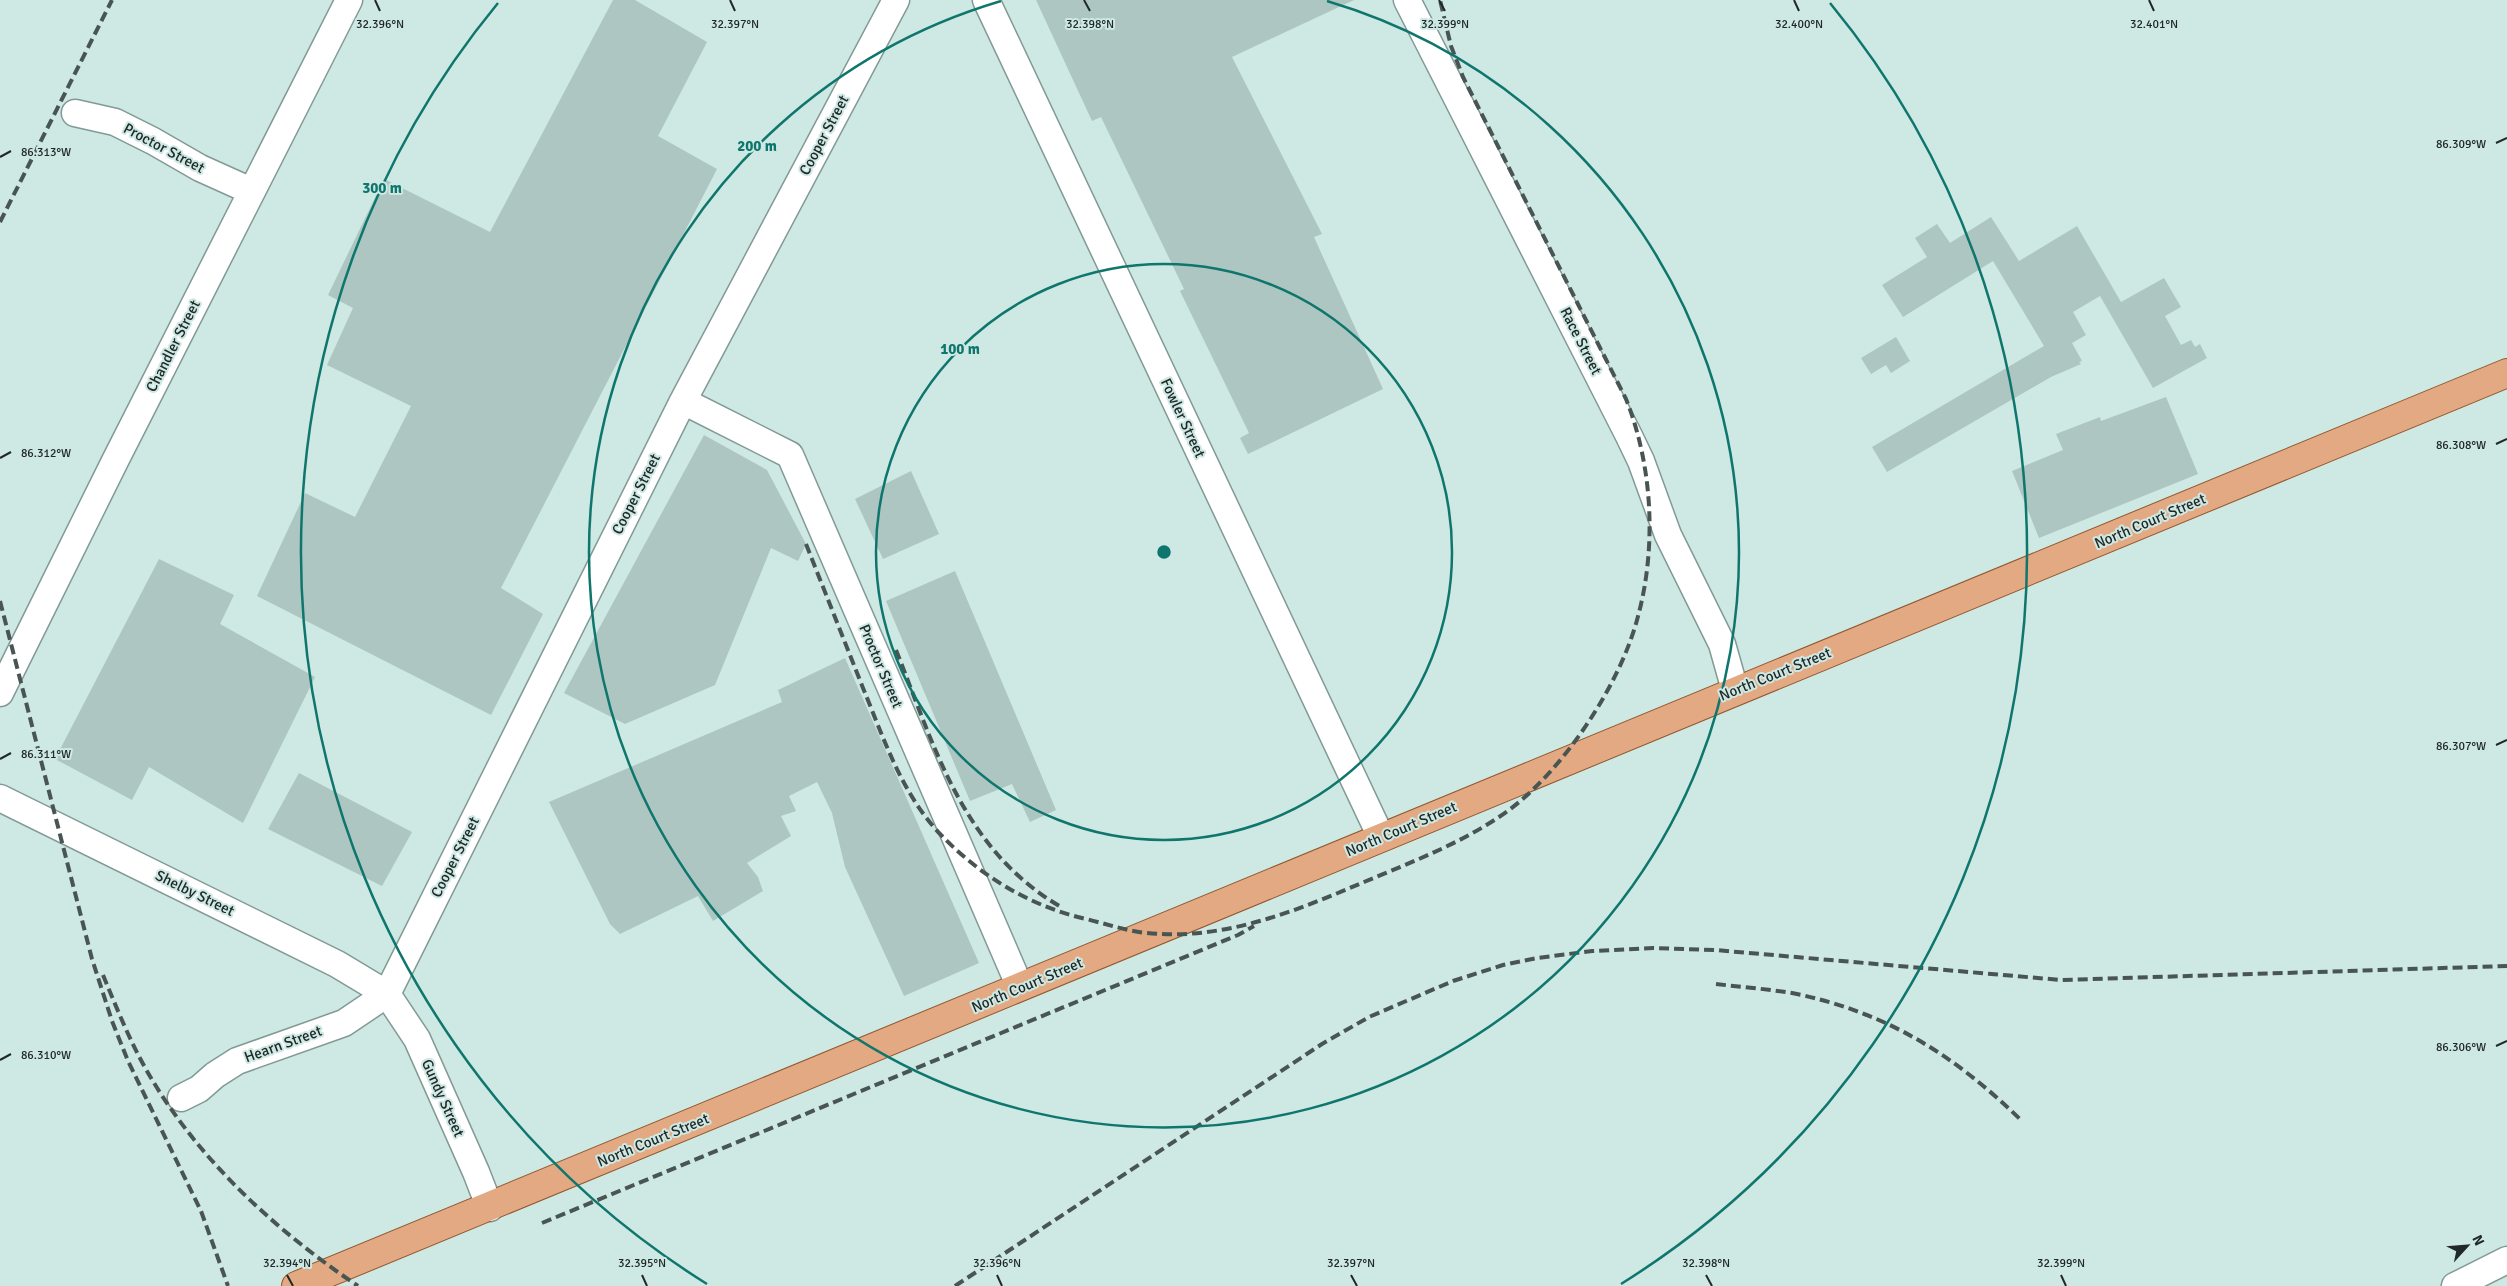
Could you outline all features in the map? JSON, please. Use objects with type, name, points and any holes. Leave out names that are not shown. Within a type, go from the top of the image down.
[{"type":"main road","name":"North Court Street","points":[[296,1286],[490,1208],[1735,690],[2058,560],[2507,373]]},
{"type":"street","name":"Chandler Street","points":[[0,693],[349,0]]},
{"type":"street","name":"Cooper Street","points":[[386,994],[683,401],[896,0]]},
{"type":"street","name":"Fowler Street","points":[[986,0],[1381,837]]},
{"type":"street","name":"Race Street","points":[[1407,0],[1637,452],[1668,535],[1722,644],[1735,690]]},
{"type":"street","name":"Proctor Street","points":[[75,113],[115,122],[200,168],[251,192]]},
{"type":"street","name":"Proctor Street","points":[[683,401],[790,456],[1020,988]]},
{"type":"street","name":"Shelby Street","points":[[0,798],[337,964],[386,994]]},
{"type":"street","name":"Hearn Street","points":[[181,1098],[199,1089],[215,1075],[237,1061],[344,1023],[386,994]]},
{"type":"street","name":"Gundy Street","points":[[386,994],[416,1040],[476,1172],[490,1208]]},
{"type":"street","points":[[2455,1286],[2507,1260]]},
{"type":"building","points":[[613,0],[635,0],[707,42],[658,136],[717,169],[501,588],[543,614],[491,715],[257,596],[305,493],[355,517],[411,406],[327,365],[353,308],[328,295],[384,179],[490,232]]},
{"type":"building","points":[[1036,0],[1354,0],[1232,57],[1322,234],[1314,237],[1383,389],[1248,454],[1240,438],[1249,433],[1180,291],[1184,289],[1101,117],[1092,121]]},
{"type":"building","points":[[1991,217],[2019,261],[2077,226],[2121,302],[2164,278],[2181,307],[2165,316],[2181,345],[2191,340],[2195,347],[2200,344],[2207,358],[2153,388],[2100,296],[2073,312],[2086,335],[2072,343],[2082,361],[2079,362],[2081,364],[2051,377],[1887,472],[1872,447],[2044,346],[1993,261],[1903,317],[1882,285],[1927,257],[1915,238],[1937,224],[1950,243]]},
{"type":"building","points":[[1896,337],[1910,361],[1891,373],[1886,365],[1871,374],[1861,358]]},
{"type":"building","points":[[2166,397],[2198,474],[2039,538],[2012,471],[2063,450],[2056,434],[2100,417],[2101,421]]},
{"type":"building","points":[[704,435],[767,470],[806,544],[798,561],[771,548],[715,685],[625,724],[564,693]]},
{"type":"building","points":[[911,471],[939,534],[883,559],[855,499]]},
{"type":"building","points":[[159,559],[234,595],[220,624],[315,677],[243,823],[149,767],[132,800],[55,759]]},
{"type":"building","points":[[955,571],[1056,810],[1030,822],[1012,784],[970,801],[886,601]]},
{"type":"building","points":[[845,658],[979,963],[904,996],[845,867],[832,813],[817,782],[789,796],[796,811],[781,816],[791,836],[747,863],[758,877],[763,891],[713,921],[698,896],[620,934],[610,924],[549,802],[782,702],[778,690]]},
{"type":"building","points":[[299,773],[412,832],[382,886],[268,829]]},
{"type":"railway","points":[[0,222],[112,0]]},
{"type":"railway","points":[[806,544],[895,766],[916,803],[942,836],[957,851],[990,877],[1026,898],[1065,913],[1132,931],[1147,933],[1175,934],[1231,928],[1285,913],[1312,903],[1439,850],[1475,832],[1509,810],[1530,793],[1550,772],[1587,724],[1617,672],[1629,645],[1637,620],[1648,565],[1649,508],[1647,480],[1642,452],[1626,399],[1463,77],[1451,46],[1440,0]]},
{"type":"railway","points":[[0,601],[92,959],[112,1021],[128,1061],[201,1211],[228,1286]]},
{"type":"railway","points":[[896,650],[940,759],[956,794],[976,826],[999,857],[1027,884],[1061,907]]},
{"type":"railway","points":[[542,1223],[1238,935],[1254,926]]},
{"type":"railway","points":[[955,1286],[1322,1044],[1369,1017],[1453,981],[1503,965],[1537,958],[1592,951],[1653,948],[1715,950],[2061,980],[2507,966]]},
{"type":"railway","points":[[103,975],[126,1030],[142,1062],[184,1127],[209,1158],[236,1187],[295,1240],[358,1286]]},
{"type":"railway","points":[[1716,984],[1792,993],[1826,1001],[1889,1024],[1917,1039],[1971,1076],[2022,1121]]}]
